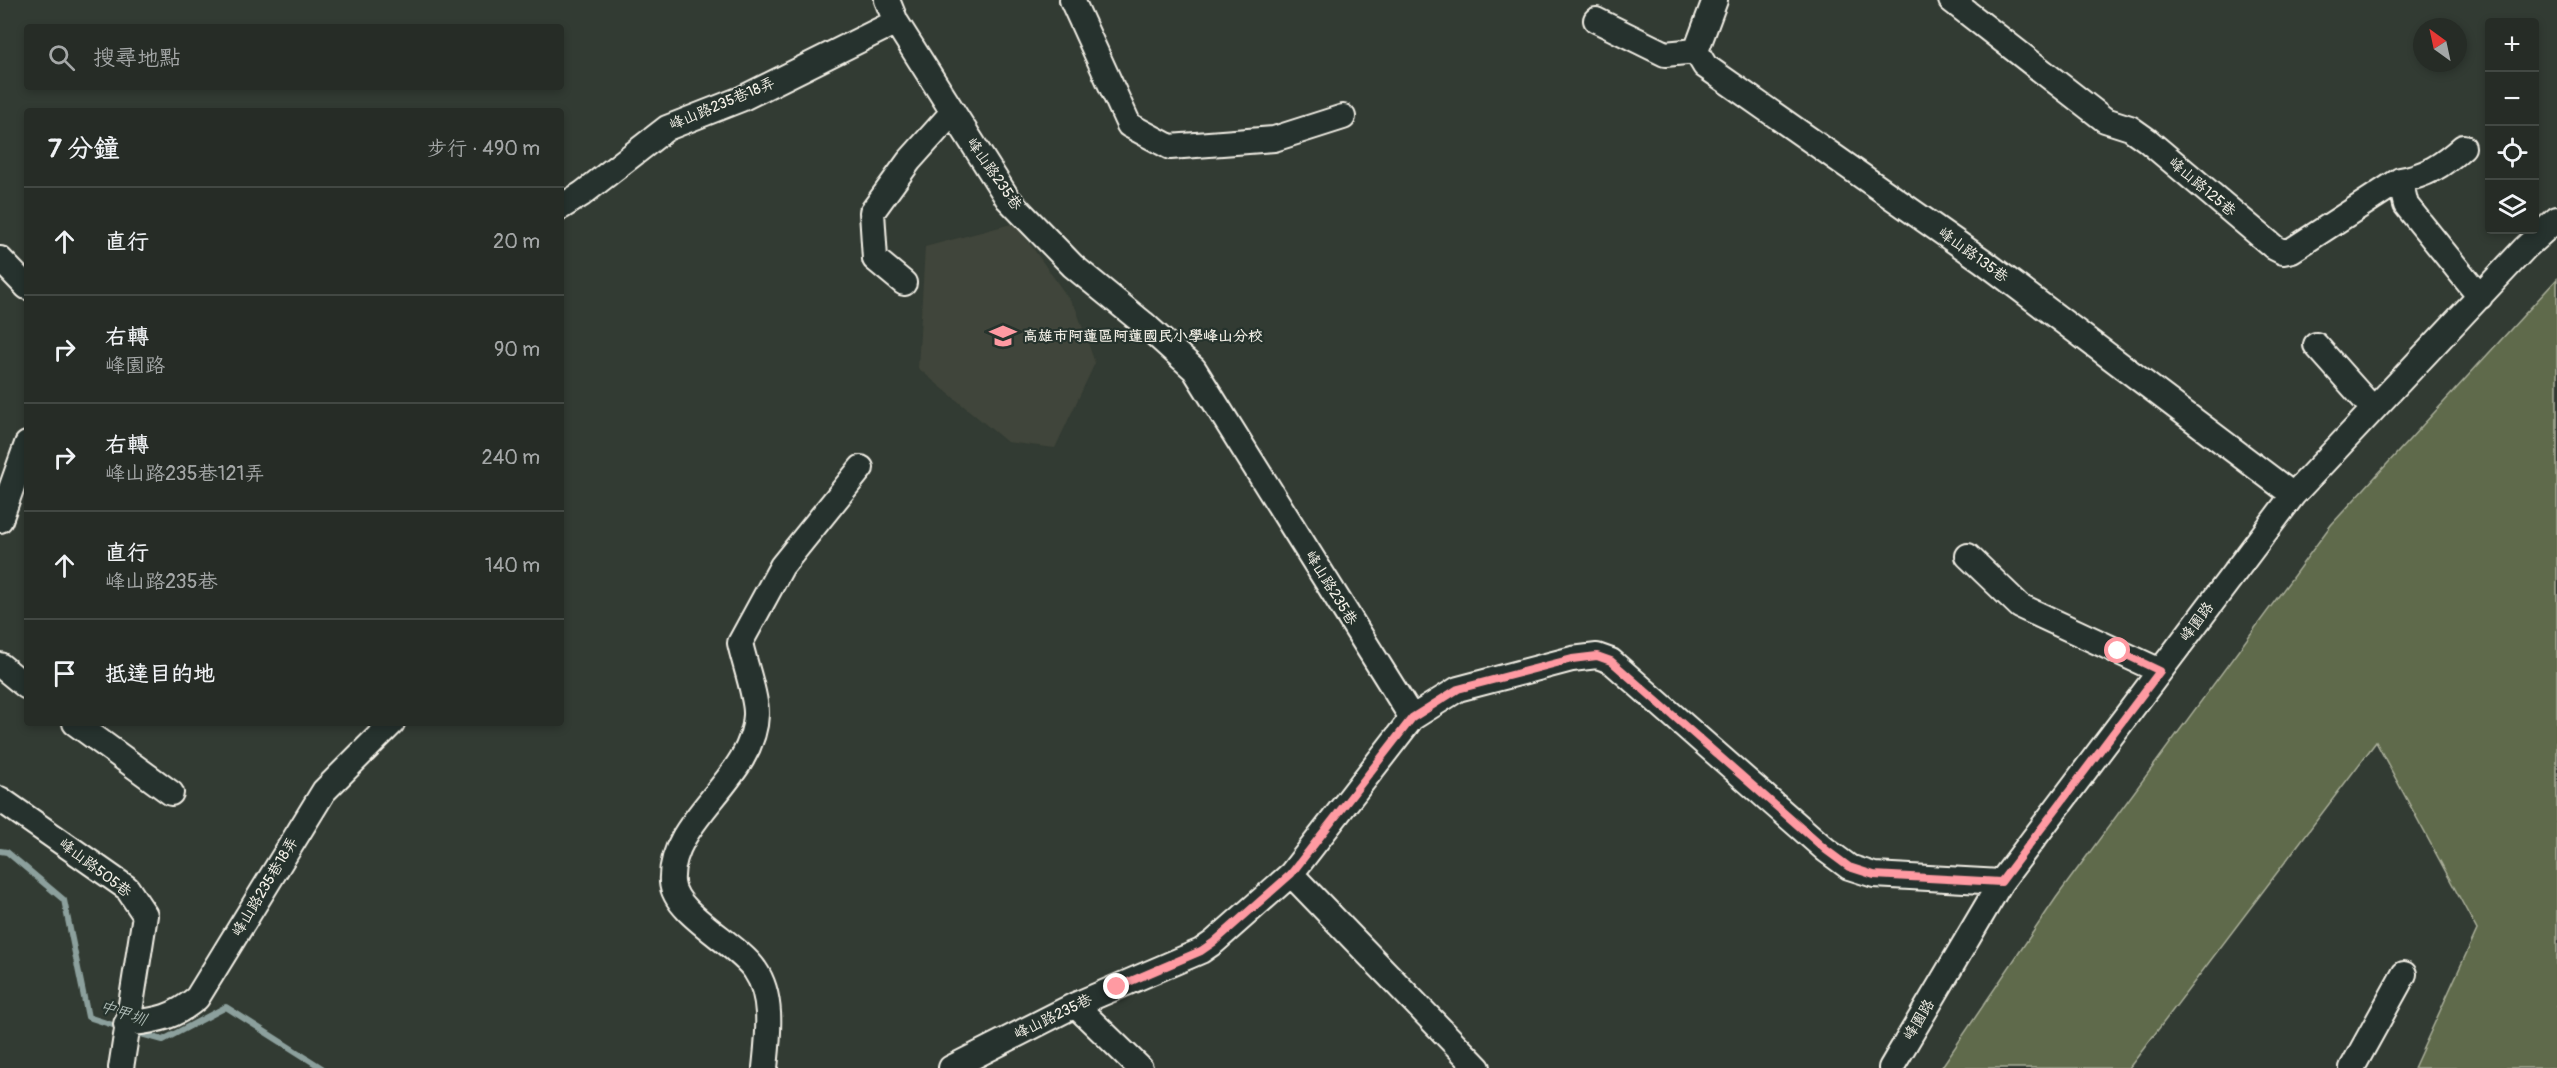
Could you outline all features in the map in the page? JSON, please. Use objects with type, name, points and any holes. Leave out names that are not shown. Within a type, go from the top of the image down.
[{"type":"street","name":"峰山路235巷","points":[[886,0],[896,22],[1008,200],[1072,266],[1143,323],[1194,369],[1412,718],[1291,874],[1214,942],[1201,951],[1076,1005],[951,1068]]},
{"type":"street","points":[[1072,0],[1129,125],[1170,147],[1274,139],[1343,117]]},
{"type":"street","points":[[1596,20],[1665,54],[1696,51],[1715,0]]},
{"type":"street","name":"峰山路125巷","points":[[1951,0],[2105,120],[2130,128],[2147,140],[2275,248],[2283,252],[2292,250],[2400,180],[2421,177],[2447,162],[2463,147]]},
{"type":"street","name":"峰山路235巷18弄","points":[[564,205],[582,194],[667,128],[741,99],[896,22]]},
{"type":"street","name":"峰山路135巷","points":[[1696,51],[1705,66],[1983,261],[2293,495]]},
{"type":"street","points":[[904,283],[875,259],[872,212],[909,161],[952,113]]},
{"type":"street","points":[[2400,180],[2406,205],[2480,297]]},
{"type":"street","name":"峰園路","points":[[1890,1068],[2001,882],[2293,495],[2524,248],[2557,219]]},
{"type":"street","points":[[0,259],[24,284]]},
{"type":"street","points":[[2316,345],[2373,409]]},
{"type":"street","points":[[0,520],[24,452]]},
{"type":"street","points":[[765,1068],[769,1031],[764,988],[755,969],[680,902],[671,884],[675,858],[686,835],[746,753],[756,714],[740,644],[782,566],[861,468]]},
{"type":"street","points":[[1968,556],[2020,606],[2160,671]]},
{"type":"street","points":[[1412,718],[1458,689],[1572,659],[1597,656],[1611,661],[1826,850],[1849,867],[1874,875],[2001,882]]},
{"type":"street","points":[[0,665],[24,685]]},
{"type":"street","points":[[79,726],[171,793]]},
{"type":"street","name":"峰山路235巷18弄","points":[[125,1029],[179,1013],[197,998],[324,791],[389,726]]},
{"type":"street","name":"峰山路505巷","points":[[0,799],[127,888],[145,915],[125,1029],[121,1068]]},
{"type":"street","points":[[1291,874],[1478,1068]]},
{"type":"street","points":[[2352,1068],[2403,974]]},
{"type":"street","points":[[1076,1005],[1140,1068]]},
{"type":"shaded area","name":"高雄市阿蓮區阿蓮國民小學峰山分校","points":[[1015,223],[1076,309],[1095,363],[1055,448],[1007,442],[918,368],[925,247]]},
{"type":"green space","points":[[2557,279],[2557,1068],[2414,1068],[2477,930],[2376,742],[2129,1068],[1941,1068],[2056,898],[2331,525]]},
{"type":"waterway","name":"中甲圳","points":[[0,851],[7,852],[64,900],[88,1017],[122,1028]]},
{"type":"waterway","name":"中甲圳","points":[[134,1032],[163,1040],[226,1007],[322,1068]]},
{"type":"place","name":"高雄市阿蓮區阿蓮國民小學峰山分校","points":[[1003,336]]},
{"type":"route","points":[[1117,987],[1201,951],[1291,874],[1412,718],[1458,689],[1572,659],[1597,656],[1611,661],[1826,850],[1849,867],[1874,875],[2001,882],[2160,671],[2118,651]]}]
